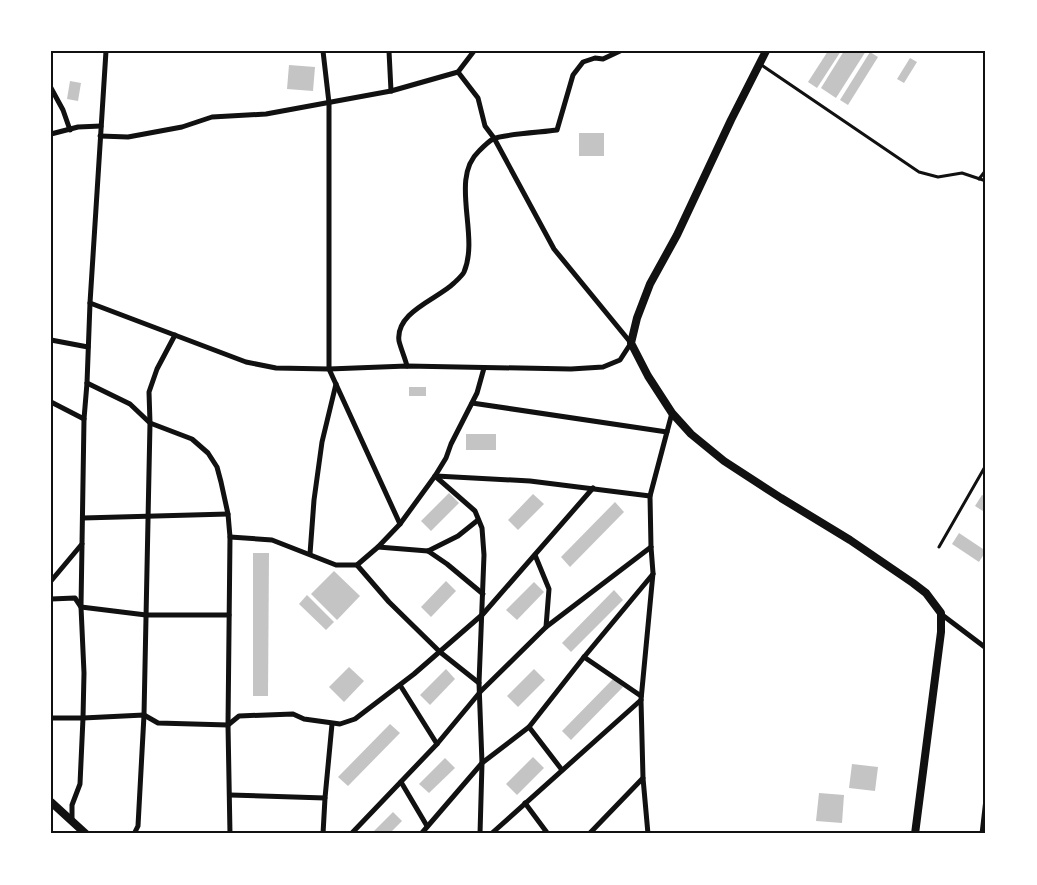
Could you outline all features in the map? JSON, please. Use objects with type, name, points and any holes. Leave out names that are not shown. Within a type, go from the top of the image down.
[{"type":"street","points":[[72,821],[72,805],[80,784],[83,718],[84,673],[81,607],[84,419],[106,51]]},
{"type":"street","points":[[323,51],[329,103],[330,369],[400,524]]},
{"type":"street","points":[[389,51],[391,91]]},
{"type":"street","points":[[100,136],[128,137],[182,127],[212,117],[266,114],[391,91],[458,72],[474,51]]},
{"type":"street","points":[[407,366],[399,339],[402,325],[413,310],[446,290],[464,273],[470,241],[466,200],[466,172],[471,160],[478,151],[494,138],[557,130],[573,75],[583,62],[595,58],[603,59],[620,51]]},
{"type":"street","points":[[90,303],[246,362],[276,368],[330,369],[407,366],[571,369],[603,367],[620,360],[631,343],[637,318],[650,284],[677,235],[766,51]]},
{"type":"street","points":[[458,72],[478,98],[485,126],[494,138],[554,249],[631,343],[648,376],[672,413],[691,434],[724,461],[850,540],[913,583],[926,593],[940,613],[986,648]]},
{"type":"street","points":[[51,88],[63,110],[70,130]]},
{"type":"street","points":[[51,134],[78,127],[101,126]]},
{"type":"street","points":[[134,834],[138,826],[144,715],[149,392],[157,369],[175,335]]},
{"type":"street","points":[[51,340],[88,347]]},
{"type":"street","points":[[230,537],[272,540],[336,565],[356,565],[378,547],[400,524],[435,476],[446,458],[472,403],[484,368]]},
{"type":"street","points":[[310,554],[314,500],[322,442],[336,383]]},
{"type":"street","points":[[87,384],[130,404],[150,423],[192,439],[208,453],[216,467],[228,514],[230,537],[228,725],[230,834]]},
{"type":"street","points":[[51,402],[84,419]]},
{"type":"street","points":[[472,403],[667,432]]},
{"type":"street","points":[[648,834],[643,778],[641,698],[653,573],[650,496],[672,413]]},
{"type":"street","points":[[435,476],[530,481],[650,496]]},
{"type":"street","points":[[435,476],[475,511],[482,528],[484,555],[480,683],[482,763],[480,834]]},
{"type":"street","points":[[51,718],[144,715],[158,723],[228,725],[239,716],[292,714],[304,719],[332,724],[355,720],[440,652],[483,614],[593,488]]},
{"type":"street","points":[[83,518],[228,514]]},
{"type":"street","points":[[428,551],[458,536],[478,520]]},
{"type":"street","points":[[51,581],[82,543]]},
{"type":"street","points":[[378,547],[428,551],[483,594]]},
{"type":"street","points":[[351,834],[436,744],[481,691],[546,628],[651,547]]},
{"type":"street","points":[[534,555],[549,589],[546,628]]},
{"type":"street","points":[[356,565],[389,602],[440,652],[480,683]]},
{"type":"street","points":[[421,834],[482,763],[529,727],[653,573]]},
{"type":"street","points":[[51,599],[75,598],[81,607],[146,615],[229,615]]},
{"type":"street","points":[[915,834],[941,632],[940,613]]},
{"type":"street","points":[[584,657],[641,698]]},
{"type":"street","points":[[400,685],[436,744]]},
{"type":"street","points":[[490,834],[641,698]]},
{"type":"street","points":[[323,834],[332,724]]},
{"type":"street","points":[[529,727],[562,770]]},
{"type":"street","points":[[589,834],[643,778]]},
{"type":"street","points":[[401,782],[427,826]]},
{"type":"street","points":[[230,795],[325,798]]},
{"type":"street","points":[[982,834],[986,799]]},
{"type":"street","points":[[51,802],[86,834]]},
{"type":"street","points":[[525,803],[548,834]]},
{"type":"lane","points":[[759,64],[919,172],[938,177],[962,173],[986,181]]},
{"type":"lane","points":[[980,179],[986,170]]},
{"type":"lane","points":[[939,547],[985,467]]},
{"type":"building","points":[[828,51],[841,51],[817,88],[808,82]]},
{"type":"building","points":[[844,51],[866,51],[836,98],[821,88]]},
{"type":"building","points":[[870,52],[878,57],[848,105],[840,100]]},
{"type":"building","points":[[910,58],[917,62],[904,83],[897,79]]},
{"type":"building","points":[[289,65],[315,67],[313,91],[287,89]]},
{"type":"building","points":[[70,81],[81,83],[78,101],[67,99]]},
{"type":"building","points":[[579,133],[604,133],[604,156],[579,156]]},
{"type":"building","points":[[409,387],[426,387],[426,396],[409,396]]},
{"type":"building","points":[[466,434],[496,434],[496,450],[466,450]]},
{"type":"building","points":[[449,493],[459,503],[431,531],[421,521]]},
{"type":"building","points":[[533,494],[544,504],[518,530],[508,520]]},
{"type":"building","points":[[982,495],[986,497],[986,513],[975,506]]},
{"type":"building","points":[[615,502],[624,512],[570,567],[561,557]]},
{"type":"building","points":[[959,533],[986,551],[979,562],[952,544]]},
{"type":"building","points":[[253,553],[269,553],[268,696],[253,696]]},
{"type":"building","points":[[334,571],[360,596],[337,620],[311,594]]},
{"type":"building","points":[[446,581],[456,591],[431,617],[421,607]]},
{"type":"building","points":[[534,582],[544,592],[517,620],[506,610]]},
{"type":"building","points":[[614,590],[623,600],[571,652],[562,643]]},
{"type":"building","points":[[307,595],[334,622],[326,630],[299,604]]},
{"type":"building","points":[[349,667],[364,681],[344,702],[329,687]]},
{"type":"building","points":[[446,669],[455,679],[430,705],[420,695]]},
{"type":"building","points":[[534,669],[545,680],[518,707],[507,696]]},
{"type":"building","points":[[614,678],[623,687],[571,740],[562,731]]},
{"type":"building","points":[[390,724],[400,733],[348,786],[338,777]]},
{"type":"building","points":[[533,757],[544,768],[517,795],[506,784]]},
{"type":"building","points":[[445,758],[455,768],[429,793],[419,784]]},
{"type":"building","points":[[852,764],[878,767],[875,791],[849,788]]},
{"type":"building","points":[[819,793],[844,795],[842,823],[816,821]]},
{"type":"building","points":[[393,812],[402,821],[389,834],[371,834]]}]
